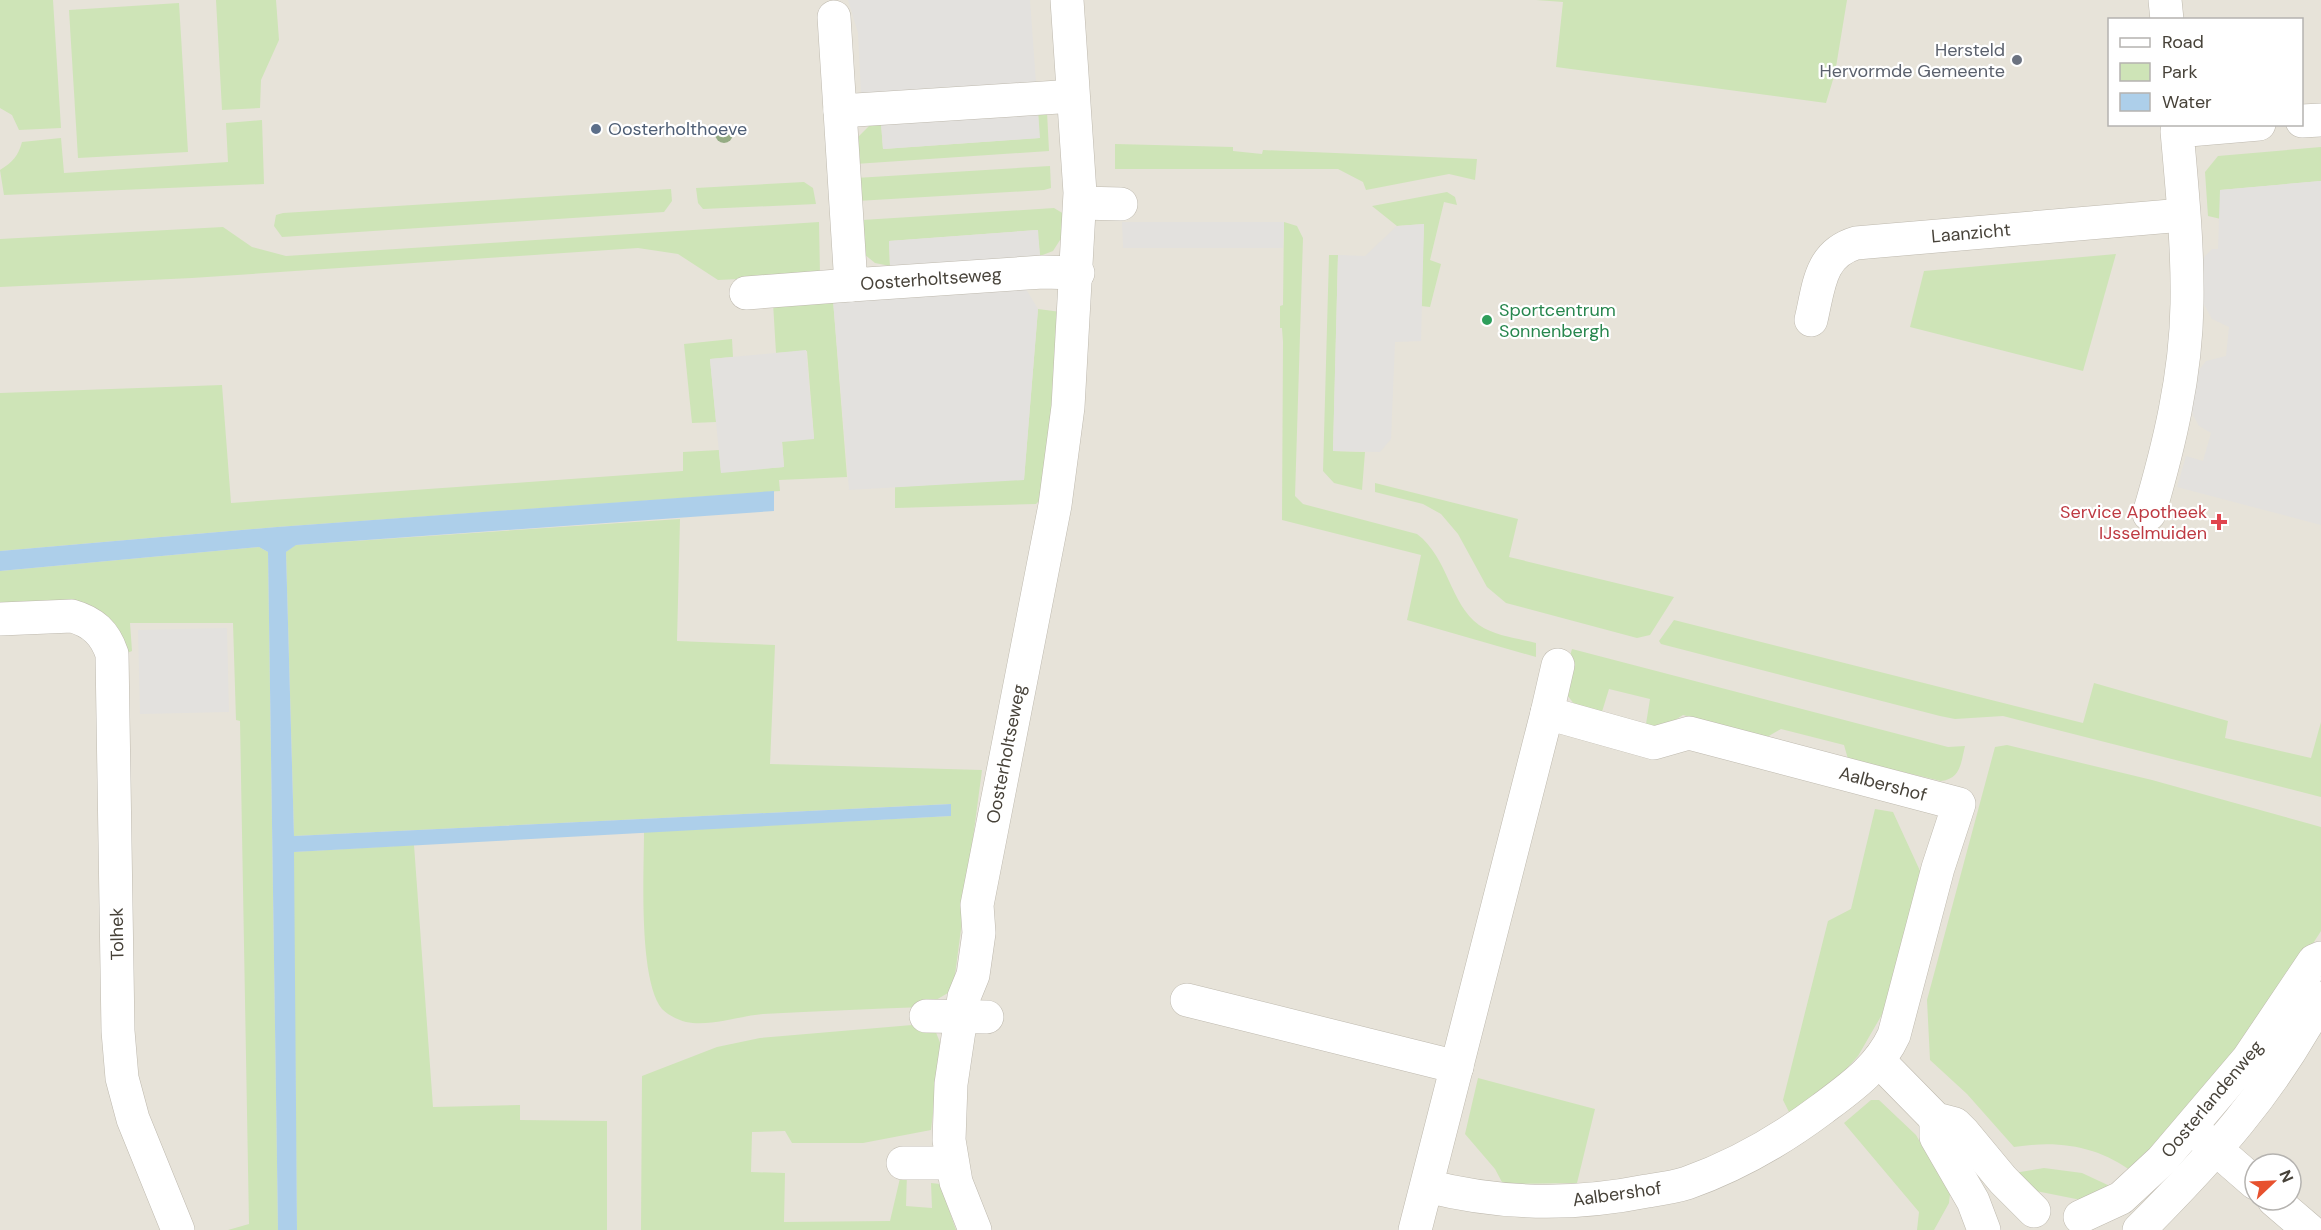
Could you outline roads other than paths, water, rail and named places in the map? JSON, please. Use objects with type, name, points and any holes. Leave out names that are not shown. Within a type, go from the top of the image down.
[{"type":"street","name":"Oosterholtseweg","points":[[975,1230],[956,1182],[952,1162],[950,1109],[974,1017],[964,997],[973,975],[979,933],[977,905],[1054,570],[1055,505],[1084,281],[1067,0]]},
{"type":"street","points":[[2165,0],[2167,18]]},
{"type":"street","name":"Oosterholtseweg","points":[[834,17],[851,285],[1043,272],[1084,281]]},
{"type":"street","points":[[840,111],[1059,97]]},
{"type":"street","points":[[2303,121],[2321,120]]},
{"type":"street","points":[[2149,514],[2168,451],[2185,337],[2187,304],[2176,128],[2218,126]]},
{"type":"street","points":[[1080,203],[1121,204]]},
{"type":"street","name":"Laanzicht","points":[[1810,320],[1824,269],[1830,258],[1841,248],[1856,243],[2183,215]]},
{"type":"street","points":[[746,293],[851,285]]},
{"type":"street","name":"Tolhek","points":[[0,619],[72,616],[82,619],[100,630],[112,654],[118,1019],[122,1078],[134,1119],[178,1230]]},
{"type":"street","points":[[1415,1230],[1558,665]]},
{"type":"street","name":"Aalbershof","points":[[1427,1186],[1461,1195],[1520,1203],[1597,1200],[1686,1183],[1798,1127],[1879,1061],[1894,1035],[1938,868],[1959,804],[1689,733],[1654,743],[1547,713]]},
{"type":"street","name":"Oosterlandenweg","points":[[2089,1224],[2111,1204],[2128,1193],[2191,1128],[2248,1059],[2314,961],[2321,958]]},
{"type":"street","name":"Oosterlandenweg","points":[[2139,1230],[2218,1150],[2273,1079],[2321,998]]},
{"type":"street","points":[[1187,1000],[1457,1067]]},
{"type":"street","points":[[926,1016],[974,1017]]},
{"type":"street","points":[[1879,1061],[1936,1119],[1955,1124],[2034,1211]]},
{"type":"street","points":[[1936,1119],[1936,1137],[1973,1201],[1984,1230]]},
{"type":"street","points":[[2191,1128],[2243,1172]]},
{"type":"street","points":[[903,1163],[952,1162]]},
{"type":"street","points":[[2000,1230],[2016,1218],[2034,1211],[2058,1210],[2089,1224]]},
{"type":"street","points":[[2288,1212],[2309,1230]]},
{"type":"water","points":[[774,491],[774,511],[296,545],[286,552],[294,836],[951,804],[951,816],[294,852],[297,1230],[278,1230],[268,552],[259,547],[0,571],[0,551],[277,527]]},
{"type":"place","name":"Hersteld Hervormde Gemeente","points":[[2017,60]]},
{"type":"place","name":"Oosterholthoeve","points":[[596,129]]},
{"type":"place","name":"Sportcentrum Sonnenbergh","points":[[1487,320]]},
{"type":"place","name":"Service Apotheek IJsselmuiden","points":[[2219,522]]}]
